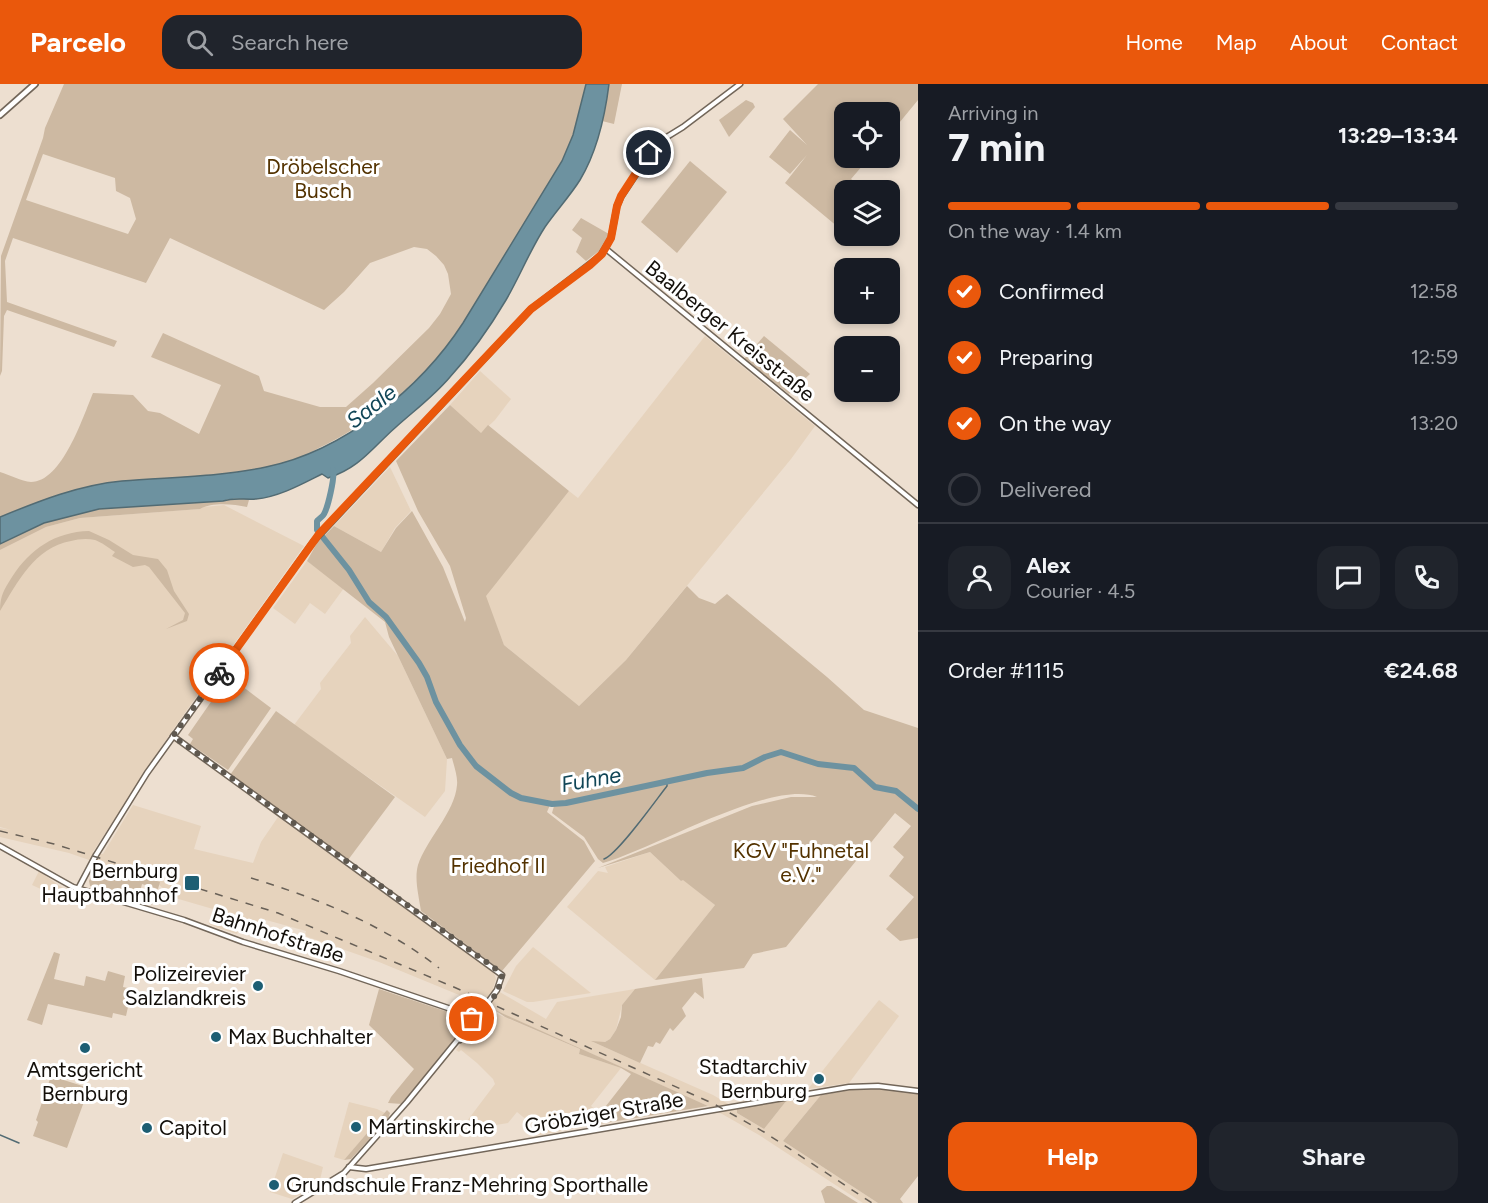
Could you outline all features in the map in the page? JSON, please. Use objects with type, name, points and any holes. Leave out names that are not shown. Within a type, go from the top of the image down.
[{"type":"main road","points":[[0,115],[35,84]]},
{"type":"main road","points":[[78,889],[96,855],[173,736],[316,538],[531,309],[590,265],[606,249],[611,238],[621,196],[660,139],[683,127],[740,84]]},
{"type":"main road","name":"Baalberger Kreisstraße","points":[[606,249],[918,505]]},
{"type":"main road","points":[[173,736],[502,975],[498,988],[479,1015],[446,1058],[444,1057]]},
{"type":"main road","name":"Bahnhofstraße","points":[[0,846],[78,889],[184,920],[243,942],[339,971],[448,1008],[455,1012],[461,1022]]},
{"type":"main road","points":[[295,1203],[334,1180],[349,1167],[406,1104],[460,1037],[461,1022],[479,1015]]},
{"type":"main road","name":"Gröbziger Straße","points":[[349,1167],[366,1169],[858,1086],[918,1091]]},
{"type":"shaded area","points":[[705,336],[815,426],[791,459],[626,660],[579,706],[504,645],[485,596],[569,491],[578,498]]},
{"type":"shaded area","points":[[480,371],[511,399],[495,420],[480,434],[450,405]]},
{"type":"shaded area","points":[[390,467],[411,511],[395,528],[381,552],[334,526]]},
{"type":"shaded area","points":[[224,505],[304,546],[172,731],[93,852],[103,854],[133,805],[201,826],[194,849],[253,863],[261,842],[278,817],[494,973],[496,979],[493,988],[546,1019],[557,1002],[635,989],[622,1005],[616,1030],[610,1039],[605,1042],[593,1042],[713,1095],[764,1129],[787,1100],[821,1095],[783,1141],[878,1203],[863,1203],[759,1135],[708,1106],[481,1004],[379,962],[305,936],[306,931],[266,920],[263,930],[241,923],[237,934],[209,924],[213,909],[175,898],[158,884],[69,853],[0,837],[0,828],[11,830],[0,827],[0,550],[46,527],[80,518]]},
{"type":"shaded area","points":[[307,561],[344,588],[325,614],[310,603],[295,624],[273,608]]},
{"type":"shaded area","points":[[365,617],[398,656],[447,759],[445,791],[425,817],[294,725],[321,689],[320,683],[351,643],[350,636]]},
{"type":"shaded area","points":[[650,852],[681,881],[683,879],[715,905],[655,980],[567,907],[598,871],[608,873],[605,867]]},
{"type":"shaded area","points":[[39,871],[68,892],[70,895],[67,901],[32,885]]},
{"type":"shaded area","points":[[533,947],[591,993],[527,1002],[503,991],[516,966]]},
{"type":"shaded area","points":[[879,1000],[899,1016],[849,1083],[808,1089]]},
{"type":"shaded area","points":[[488,1010],[580,1049],[579,1054],[621,1068],[591,1106],[600,1114],[593,1125],[534,1136],[533,1125],[517,1112],[508,1123],[496,1125],[487,1136],[464,1125],[495,1084],[477,1063],[461,1050],[459,1052],[456,1050]]},
{"type":"shaded area","points":[[349,1102],[385,1113],[344,1160],[334,1157]]},
{"type":"shaded area","points":[[283,1153],[323,1167],[319,1184],[292,1199],[270,1192]]},
{"type":"green space","name":"Dröbelscher Busch","points":[[64,84],[586,84],[573,135],[562,161],[450,344],[408,387],[362,424],[294,460],[223,474],[126,481],[102,485],[58,496],[0,517],[0,472],[31,482],[42,479],[52,471],[70,446],[93,393],[133,395],[148,411],[160,413],[199,434],[221,385],[151,357],[163,333],[259,376],[264,391],[320,407],[346,407],[429,328],[451,294],[444,265],[427,249],[414,247],[370,263],[324,310],[170,238],[146,283],[13,238],[5,261],[7,302],[117,341],[114,347],[7,310],[4,316],[0,376],[1,256],[45,128]],"holes":[[[43,154],[115,178],[116,191],[130,198],[136,219],[128,234],[26,200]]]},
{"type":"green space","points":[[609,84],[622,84],[614,124],[602,121]]},
{"type":"green space","points":[[818,84],[918,84],[918,100],[900,122],[900,102],[834,102],[834,168],[860,168],[852,180],[834,180],[834,224],[785,183],[807,155],[790,174],[769,157],[790,130],[807,145],[783,119]]},
{"type":"green space","points":[[746,100],[753,103],[755,107],[729,137],[719,120]]},
{"type":"green space","points":[[690,161],[727,192],[677,253],[641,222]]},
{"type":"green space","points":[[581,218],[609,234],[599,251],[586,261],[576,252],[582,238],[572,230]]},
{"type":"green space","points":[[764,336],[810,374],[789,394],[744,359]]},
{"type":"green space","points":[[450,405],[481,433],[488,425],[569,491],[486,596],[504,645],[579,706],[626,660],[687,586],[699,598],[715,604],[727,594],[864,710],[918,728],[918,938],[900,941],[886,929],[914,897],[889,876],[904,857],[893,847],[911,826],[895,813],[786,947],[753,954],[744,968],[655,980],[715,905],[683,880],[681,881],[650,852],[598,868],[752,806],[791,797],[817,797],[797,794],[743,806],[603,863],[584,837],[552,813],[554,806],[550,805],[547,812],[584,841],[595,861],[502,971],[421,911],[416,876],[418,865],[446,816],[455,795],[457,779],[452,758],[447,759],[389,637],[385,622],[307,561],[317,543],[334,526],[381,552],[396,528],[412,511],[443,567],[465,622],[466,618],[450,566],[418,511],[396,461]]},
{"type":"green space","points":[[233,498],[257,499],[249,500],[247,507],[216,504],[200,509],[80,518],[46,527],[0,550],[0,544],[44,523],[99,509],[223,501]]},
{"type":"green space","points":[[89,531],[133,555],[158,559],[167,570],[174,591],[189,614],[187,621],[166,629],[183,620],[185,613],[149,567],[145,565],[133,567],[112,556],[115,552],[105,545],[89,539],[58,545],[37,559],[28,568],[0,611],[2,597],[7,586],[19,567],[35,550],[65,535]]},
{"type":"green space","points":[[234,680],[271,708],[228,770],[190,744],[193,739],[188,735],[222,686],[227,681],[231,683]]},
{"type":"green space","points":[[276,711],[395,797],[348,860],[230,775]]},
{"type":"green space","points":[[97,862],[160,882],[158,889],[142,884],[140,892],[155,897],[152,905],[90,886],[89,881]]},
{"type":"green space","points":[[54,952],[60,954],[54,979],[84,986],[86,976],[105,981],[108,971],[125,976],[123,987],[132,989],[126,1016],[113,1013],[112,1018],[48,1004],[42,1025],[27,1020]]},
{"type":"green space","points":[[702,978],[704,999],[695,992],[682,1008],[686,1016],[673,1031],[670,1028],[660,1044],[656,1042],[653,1047],[648,1046],[640,1063],[591,1041],[605,1042],[610,1039],[621,1017],[622,1005],[635,989]]},
{"type":"green space","points":[[379,989],[448,1012],[457,1023],[456,1037],[402,1104],[388,1103],[414,1069],[369,1025]]},
{"type":"green space","points":[[495,1010],[708,1106],[593,1125],[631,1074],[621,1068],[579,1054],[580,1049],[505,1017]]},
{"type":"green space","points":[[51,1076],[89,1088],[67,1148],[33,1136]]},
{"type":"green space","points":[[856,1089],[880,1089],[918,1094],[918,1176],[900,1199],[903,1203],[878,1203],[783,1141],[821,1095]]},
{"type":"green space","points":[[787,1100],[764,1129],[737,1113],[737,1109]]},
{"type":"green space","points":[[387,1110],[390,1113],[388,1119],[351,1159],[344,1160]]},
{"type":"green space","points":[[831,1186],[858,1203],[825,1203],[821,1191]]},
{"type":"water","points":[[586,84],[609,84],[599,134],[580,180],[545,227],[506,300],[465,359],[437,390],[358,463],[339,474],[328,478],[322,474],[290,490],[265,498],[99,509],[44,523],[0,544],[0,517],[44,500],[106,483],[212,475],[266,467],[295,459],[324,447],[352,432],[378,413],[425,371],[463,323],[562,161],[573,135]]},
{"type":"waterway","name":"Fuhne","points":[[333,470],[329,499],[324,514],[317,521],[317,530],[349,570],[369,602],[386,617],[419,663],[436,702],[460,745],[476,766],[511,793],[521,798],[552,804],[566,803],[707,773],[743,768],[781,752],[818,764],[854,768],[875,787],[896,791],[918,809]]},
{"type":"waterway","points":[[604,859],[637,826],[667,786],[667,782]]},
{"type":"waterway","points":[[0,1135],[19,1143]]},
{"type":"railway","points":[[0,831],[54,844],[278,913],[456,988],[714,1104],[764,1132],[872,1203]]},
{"type":"railway","points":[[251,878],[300,894],[349,914],[396,939],[439,968]]},
{"type":"way so far","points":[[219,673],[173,736],[500,972],[502,977],[498,988],[479,1015],[472,1019]]},
{"type":"place","name":"Bernburg Hauptbahnhof","points":[[192,883]]},
{"type":"place","name":"Polizeirevier Salzlandkreis","points":[[258,986]]},
{"type":"place","name":"Max Buchhalter","points":[[216,1037]]},
{"type":"place","name":"Amtsgericht Bernburg","points":[[85,1048]]},
{"type":"place","name":"Stadtarchiv Bernburg","points":[[819,1079]]},
{"type":"place","name":"Martinskirche","points":[[356,1127]]},
{"type":"place","name":"Capitol","points":[[147,1128]]},
{"type":"place","name":"Grundschule Franz-Mehring Sporthalle","points":[[274,1185]]},
{"type":"route","points":[[219,673],[319,534],[531,309],[602,254],[611,238],[621,196],[649,153]]},
{"type":"water label","name":"Saale","points":[[371,406]]},
{"type":"park label","name":"KGV \"Fuhnetal e.V.\"","points":[[801,863]]},
{"type":"park label","name":"Friedhof II","points":[[498,866]]}]
